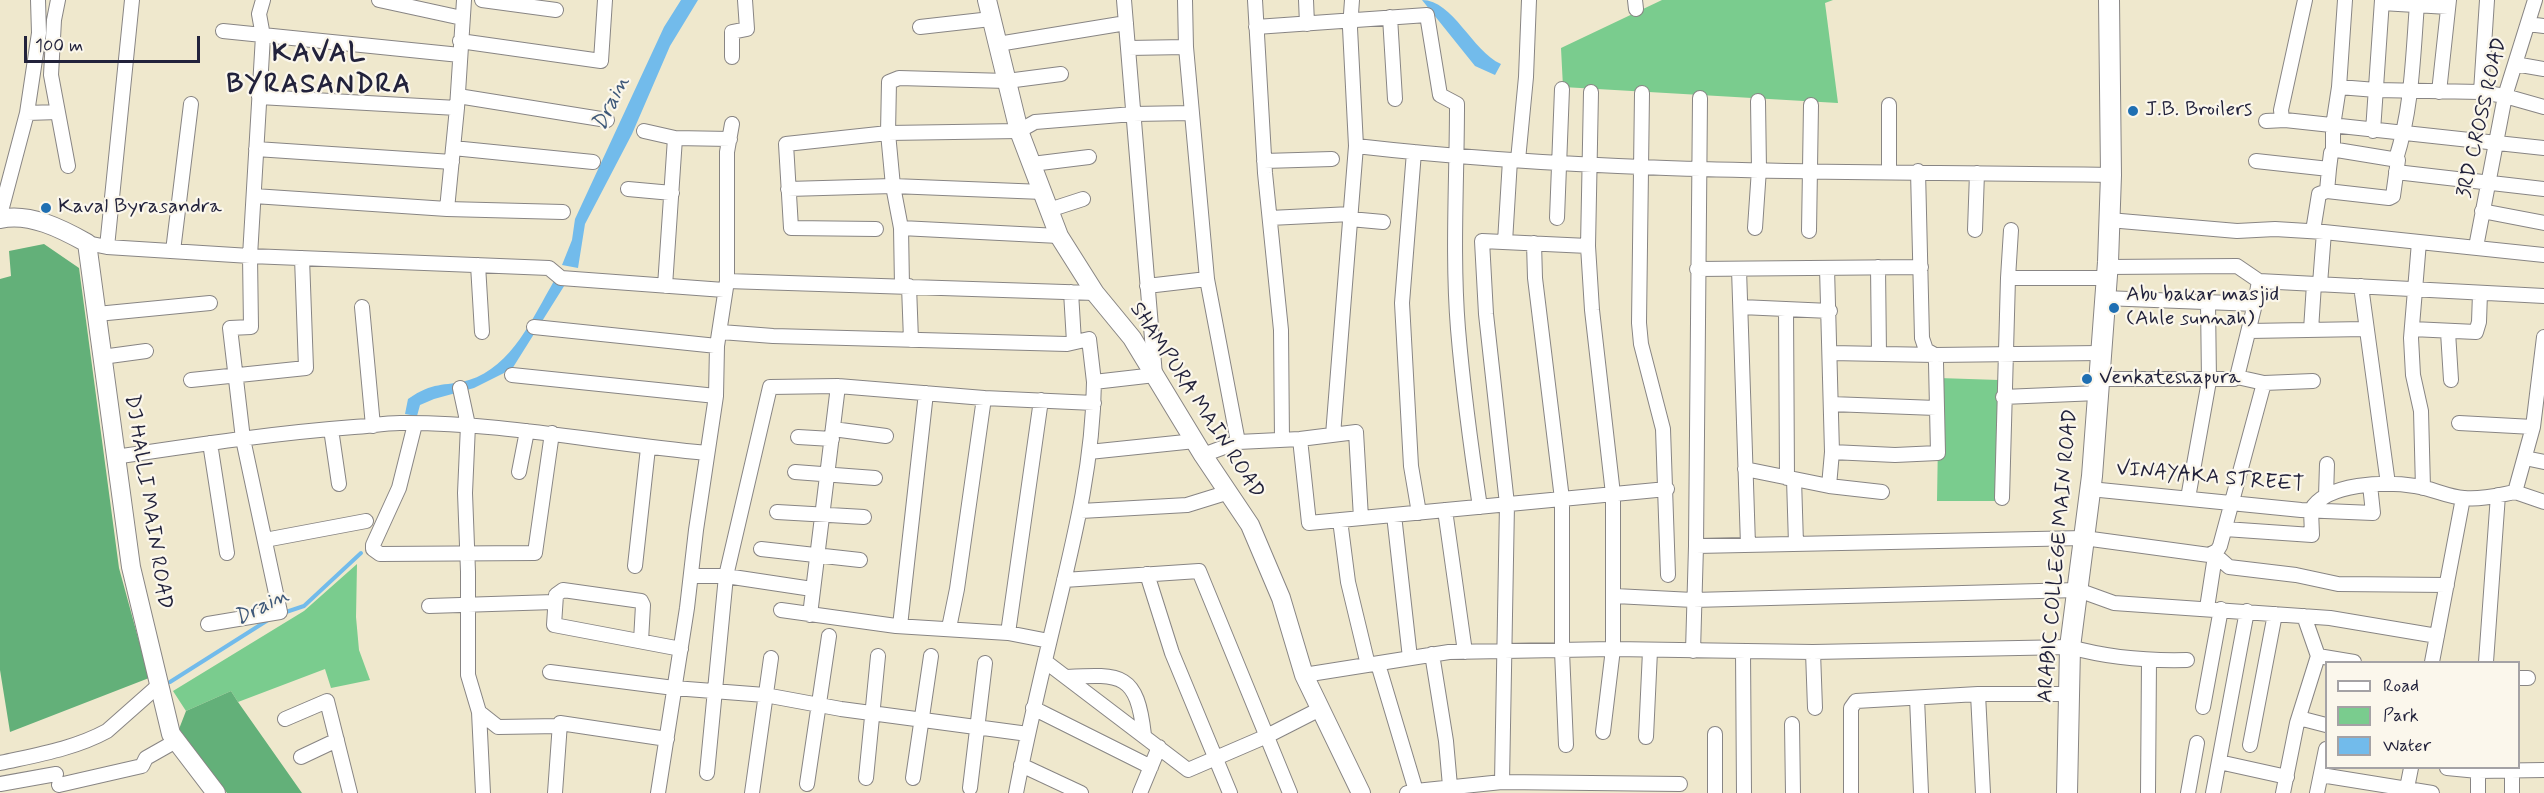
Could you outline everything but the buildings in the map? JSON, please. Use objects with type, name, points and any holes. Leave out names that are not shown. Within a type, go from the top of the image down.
[{"type":"main road","name":"ARABIC COLLEGE MAIN ROAD","points":[[2067,793],[2070,647],[2090,489],[2107,272],[2111,175],[2109,0]]},
{"type":"street","points":[[38,0],[39,33],[27,112],[0,217],[50,224],[87,243],[107,247],[250,256],[549,268],[561,278],[665,286],[905,286],[1095,293]]},
{"type":"street","points":[[58,0],[54,20],[51,75],[68,166]]},
{"type":"street","points":[[107,247],[132,0]]},
{"type":"street","points":[[207,624],[280,612],[243,439],[230,328],[251,327],[250,256],[263,36],[259,14],[263,0]]},
{"type":"street","points":[[379,0],[462,18]]},
{"type":"street","points":[[447,209],[464,0]]},
{"type":"street","points":[[482,0],[556,10]]},
{"type":"street","points":[[223,31],[263,36],[460,48],[601,61],[606,0]]},
{"type":"street","points":[[732,57],[732,32],[747,30],[745,0]]},
{"type":"street","name":"SHAMPURA MAIN ROAD","points":[[987,0],[1019,131],[1059,236],[1095,293],[1132,338],[1199,448],[1250,525],[1281,598],[1304,675],[1361,793]]},
{"type":"street","points":[[1094,382],[1155,375],[1124,0]]},
{"type":"street","points":[[1185,0],[1186,46],[1207,279],[1238,442]]},
{"type":"street","points":[[1255,0],[1264,162],[1281,330],[1282,440]]},
{"type":"street","points":[[1306,0],[1307,24]]},
{"type":"street","points":[[1333,435],[1356,146],[1352,0]]},
{"type":"street","points":[[1505,242],[1526,77],[1529,0]]},
{"type":"street","points":[[2285,120],[2282,119],[2281,110],[2305,0]]},
{"type":"street","points":[[2327,191],[2325,187],[2333,150],[2333,126],[2339,87],[2344,0]]},
{"type":"street","points":[[2481,92],[2487,0]]},
{"type":"street","name":"3RD CROSS ROAD","points":[[2476,247],[2505,96],[2535,0]]},
{"type":"street","points":[[2373,131],[2382,2],[2448,3],[2439,92]]},
{"type":"street","points":[[2311,330],[2317,284],[2319,194],[2327,191],[2391,198],[2410,91],[2417,4]]},
{"type":"street","points":[[1256,27],[1426,15],[1440,94],[1457,104],[1455,235],[1458,328],[1468,432],[1480,507]]},
{"type":"street","points":[[1390,17],[1395,99]]},
{"type":"street","points":[[920,27],[991,19]]},
{"type":"street","points":[[998,44],[1125,22]]},
{"type":"street","points":[[2528,24],[2544,26]]},
{"type":"street","points":[[1128,48],[1186,46]]},
{"type":"street","points":[[2515,64],[2544,69]]},
{"type":"street","points":[[911,340],[901,228],[893,186],[888,133],[889,82],[893,79],[1007,81],[1061,74]]},
{"type":"street","points":[[2339,87],[2481,92],[2544,106]]},
{"type":"street","points":[[1557,218],[1562,89]]},
{"type":"street","points":[[1592,92],[1588,246],[1592,310],[1613,494],[1615,596],[1613,649],[1604,732]]},
{"type":"street","points":[[1642,93],[1639,323],[1641,344],[1663,429],[1667,489],[1668,575]]},
{"type":"street","points":[[259,97],[457,102],[607,120]]},
{"type":"street","points":[[1693,651],[1700,98]]},
{"type":"street","points":[[1755,228],[1759,169],[1758,101]]},
{"type":"street","points":[[173,251],[191,104]]},
{"type":"street","points":[[1809,231],[1811,105]]},
{"type":"street","points":[[1889,105],[1889,171]]},
{"type":"street","points":[[27,112],[58,112]]},
{"type":"street","points":[[876,229],[791,228],[786,144],[888,133],[1019,131],[1035,122],[1133,114],[1192,113]]},
{"type":"street","points":[[2266,121],[2285,120],[2544,148]]},
{"type":"street","points":[[658,793],[681,649],[716,396],[719,339],[726,285],[727,152],[732,124]]},
{"type":"street","points":[[644,132],[675,138],[730,138]]},
{"type":"street","points":[[665,286],[675,138]]},
{"type":"street","points":[[1356,146],[1457,158],[1591,166],[2111,175]]},
{"type":"street","points":[[256,149],[593,162]]},
{"type":"street","points":[[2333,150],[2396,166],[2487,183],[2544,189]]},
{"type":"street","points":[[1414,152],[1402,303],[1411,466],[1419,513]]},
{"type":"street","points":[[1032,164],[1089,157]]},
{"type":"street","points":[[1264,162],[1332,159]]},
{"type":"street","points":[[2256,161],[2329,170]]},
{"type":"street","points":[[1918,171],[1922,338],[1926,350],[1935,355]]},
{"type":"street","points":[[1975,230],[1977,173]]},
{"type":"street","points":[[788,189],[893,186],[1042,192]]},
{"type":"street","points":[[628,189],[672,193]]},
{"type":"street","points":[[254,196],[447,209],[563,212]]},
{"type":"street","points":[[1049,210],[1083,199]]},
{"type":"street","points":[[2482,211],[2544,224]]},
{"type":"street","points":[[1270,218],[1351,217],[1383,222]]},
{"type":"street","points":[[2109,220],[2237,231],[2275,229],[2318,232],[2544,255]]},
{"type":"street","points":[[901,228],[1059,236]]},
{"type":"street","points":[[2002,498],[2003,397],[2007,353],[2011,230]]},
{"type":"street","points":[[1502,782],[1507,504],[1486,314],[1482,241],[1588,246]]},
{"type":"street","points":[[2419,242],[2412,329],[2413,375],[2421,411],[2423,488]]},
{"type":"street","name":"DJ HALLI MAIN ROAD","points":[[87,243],[131,567],[171,734],[216,793]]},
{"type":"street","points":[[1534,243],[1535,278],[1562,499],[1562,651],[1566,745]]},
{"type":"street","points":[[190,380],[306,368],[303,258]]},
{"type":"street","points":[[478,265],[482,332]]},
{"type":"street","points":[[1878,267],[1879,354]]},
{"type":"street","points":[[1697,269],[1921,267]]},
{"type":"street","points":[[2008,278],[2237,267],[2259,281],[2544,296]]},
{"type":"street","points":[[1827,268],[1830,311],[1832,452],[1829,486]]},
{"type":"street","points":[[1739,269],[1748,545]]},
{"type":"street","points":[[1147,286],[1207,279]]},
{"type":"street","points":[[2237,377],[2259,281]]},
{"type":"street","points":[[2361,286],[2365,329],[2388,484]]},
{"type":"street","points":[[1071,292],[1074,342]]},
{"type":"street","points":[[2412,329],[2476,332],[2480,322],[2480,292]]},
{"type":"street","points":[[2104,298],[2255,304]]},
{"type":"street","points":[[97,314],[210,303]]},
{"type":"street","points":[[2188,498],[2209,381],[2208,303]]},
{"type":"street","points":[[362,307],[373,426]]},
{"type":"street","points":[[1741,307],[1830,311]]},
{"type":"street","points":[[1786,309],[1791,478],[1796,544]]},
{"type":"street","points":[[534,327],[719,339],[1074,342],[1089,339],[1094,403],[1081,511],[1033,708],[1016,793]]},
{"type":"street","points":[[2249,331],[2365,329]]},
{"type":"street","points":[[2448,332],[2451,380]]},
{"type":"street","points":[[2544,337],[2541,391],[2515,492],[2544,502]]},
{"type":"street","points":[[102,357],[146,351]]},
{"type":"street","points":[[1831,352],[1935,355],[2100,352]]},
{"type":"street","points":[[1832,452],[1895,455],[1938,453],[1935,355]]},
{"type":"street","points":[[512,375],[716,396]]},
{"type":"street","points":[[2003,397],[2098,386],[2230,380],[2237,377],[2264,383],[2313,381]]},
{"type":"street","points":[[2207,608],[2212,556],[2217,551],[2233,503],[2264,383]]},
{"type":"street","points":[[707,773],[726,576],[770,387],[838,386],[984,398],[1094,403]]},
{"type":"street","points":[[810,615],[838,386]]},
{"type":"street","points":[[460,388],[468,425],[465,493],[468,553],[468,675],[479,712],[483,793]]},
{"type":"street","points":[[900,626],[926,393]]},
{"type":"street","points":[[949,628],[984,398]]},
{"type":"street","points":[[1008,633],[1041,400]]},
{"type":"street","points":[[1831,404],[1936,408]]},
{"type":"street","points":[[2459,423],[2533,427]]},
{"type":"street","points":[[409,424],[399,488],[374,541],[373,549],[380,554],[536,553],[552,434]]},
{"type":"street","points":[[115,457],[332,429],[409,424],[468,425],[648,448],[707,453]]},
{"type":"street","points":[[332,429],[339,484]]},
{"type":"street","points":[[519,472],[526,431]]},
{"type":"street","points":[[1089,452],[1199,448],[1238,442],[1300,439],[1356,432],[1361,518]]},
{"type":"street","points":[[798,437],[832,434],[886,436]]},
{"type":"street","points":[[1300,439],[1309,523],[1667,489]]},
{"type":"street","points":[[210,443],[227,553]]},
{"type":"street","points":[[635,566],[648,448]]},
{"type":"street","points":[[2525,458],[2544,462]]},
{"type":"street","points":[[2326,464],[2326,495]]},
{"type":"street","points":[[1745,469],[1829,486],[1882,492]]},
{"type":"street","points":[[795,472],[875,478]]},
{"type":"street","name":"VINAYAKA STREET","points":[[2090,489],[2311,510],[2314,504],[2326,495],[2370,485],[2388,484],[2423,488],[2463,498],[2515,492]]},
{"type":"street","points":[[2225,529],[2312,535],[2311,510],[2373,513],[2370,485]]},
{"type":"street","points":[[1081,511],[1187,505],[1229,492]]},
{"type":"street","points":[[2486,661],[2498,495]]},
{"type":"street","points":[[2432,661],[2463,498]]},
{"type":"street","points":[[1445,510],[1466,652]]},
{"type":"street","points":[[777,512],[864,517]]},
{"type":"street","points":[[1394,515],[1410,658]]},
{"type":"street","points":[[1340,520],[1348,582],[1414,792],[1457,789],[1502,782],[1680,784]]},
{"type":"street","points":[[265,540],[366,521]]},
{"type":"street","points":[[1696,546],[2084,538],[2212,556],[2226,566],[2289,574],[2327,582],[2446,585]]},
{"type":"street","points":[[761,549],[860,560]]},
{"type":"street","points":[[1064,580],[1193,569],[1202,574],[1290,793]]},
{"type":"street","points":[[1147,574],[1172,653],[1230,793]]},
{"type":"street","points":[[691,576],[726,576],[812,589]]},
{"type":"street","points":[[640,641],[643,604],[641,601],[563,590],[558,592],[554,602],[554,624],[640,641],[681,649]]},
{"type":"street","points":[[1615,596],[1693,600],[2078,590],[2114,603],[2304,616],[2437,636]]},
{"type":"street","points":[[429,606],[554,602]]},
{"type":"street","points":[[2203,707],[2221,609]]},
{"type":"street","points":[[782,610],[900,626],[1008,633],[1049,641]]},
{"type":"street","points":[[2213,793],[2247,611]]},
{"type":"street","points":[[2250,745],[2275,614]]},
{"type":"street","points":[[2283,793],[2299,718],[2318,656],[2304,616]]},
{"type":"street","points":[[807,784],[829,636]]},
{"type":"street","points":[[1304,675],[1432,654],[1613,649],[1814,652],[2070,647],[2099,655],[2149,661],[2187,660]]},
{"type":"street","points":[[1646,737],[1650,651]]},
{"type":"street","points":[[1743,651],[1744,793]]},
{"type":"street","points":[[1814,652],[1815,708]]},
{"type":"street","points":[[1432,654],[1446,741],[1457,789]]},
{"type":"street","points":[[866,778],[878,656]]},
{"type":"street","points":[[913,778],[931,656]]},
{"type":"street","points":[[2318,656],[2344,661]]},
{"type":"street","points":[[752,793],[771,658]]},
{"type":"street","points":[[2148,793],[2149,661]]},
{"type":"street","points":[[1046,662],[1188,770],[1267,736],[1320,709]]},
{"type":"street","points":[[970,788],[985,663]]},
{"type":"street","points":[[550,672],[674,688],[765,695],[873,713],[1028,734]]},
{"type":"street","points":[[1066,677],[1108,675],[1122,679],[1130,685],[1141,710],[1144,735]]},
{"type":"street","points":[[0,763],[50,753],[107,731],[159,686]]},
{"type":"street","points":[[1851,793],[1851,708],[1856,702],[1978,694],[2069,694]]},
{"type":"street","points":[[1978,694],[1983,793]]},
{"type":"street","points":[[1917,698],[1920,793]]},
{"type":"street","points":[[285,719],[327,701],[350,793]]},
{"type":"street","points":[[1033,708],[1151,767]]},
{"type":"street","points":[[479,712],[498,728],[560,726],[560,723],[667,739]]},
{"type":"street","points":[[2299,718],[2325,725]]},
{"type":"street","points":[[1792,724],[1793,793]]},
{"type":"street","points":[[555,793],[560,726]]},
{"type":"street","points":[[1714,734],[1715,793]]},
{"type":"street","points":[[301,757],[337,740]]},
{"type":"street","points":[[0,784],[58,784],[142,766],[146,758],[176,741]]},
{"type":"street","points":[[2188,793],[2197,743]]},
{"type":"street","points":[[1140,793],[1159,747]]},
{"type":"street","points":[[50,753],[58,784]]},
{"type":"street","points":[[2317,793],[2325,754]]},
{"type":"street","points":[[2219,762],[2287,777]]},
{"type":"street","points":[[1021,765],[1081,793]]},
{"type":"street","points":[[2406,792],[2411,769]]},
{"type":"street","points":[[2478,793],[2478,769],[2544,770]]},
{"type":"street","points":[[2512,769],[2512,793]]},
{"type":"street","points":[[2321,775],[2406,792],[2432,793]]},
{"type":"green space","points":[[1662,0],[1833,0],[1825,3],[1838,103],[1563,87],[1561,48]]},
{"type":"green space","points":[[44,244],[79,268],[119,568],[149,678],[10,732],[0,670],[0,279],[11,276],[9,251]]},
{"type":"green space","points":[[1939,378],[1999,380],[1996,501],[1937,501]]},
{"type":"green space","points":[[357,564],[356,617],[359,650],[370,680],[331,688],[325,669],[238,702],[231,691],[186,711],[173,691],[304,611]]},
{"type":"green space","points":[[231,691],[302,793],[227,793],[179,729],[186,711]]},
{"type":"water","points":[[681,0],[698,0],[670,46],[632,134],[585,224],[578,268],[562,265],[572,240],[575,219],[664,27]]},
{"type":"water","points":[[1422,0],[1433,2],[1443,8],[1481,49],[1501,64],[1495,75],[1475,66]]},
{"type":"water","points":[[554,281],[566,283],[512,369],[474,388],[420,405],[417,416],[405,414],[408,399],[417,393],[432,387],[469,380],[497,364],[520,339]]},
{"type":"waterway","name":"Drain","points":[[283,613],[304,606],[361,553]]},
{"type":"waterway","name":"Drain","points":[[170,682],[268,620]]},
{"type":"place","name":"J.B. Broilers","points":[[2133,111]]},
{"type":"place","name":"Kaval Byrasandra","points":[[46,208]]},
{"type":"place","name":"Abu bakar masjid (Ahle sunnah)","points":[[2114,308]]},
{"type":"place","name":"Venkateshapura","points":[[2087,379]]},
{"type":"district","name":"KAVAL BYRASANDRA","points":[[319,70]]}]
